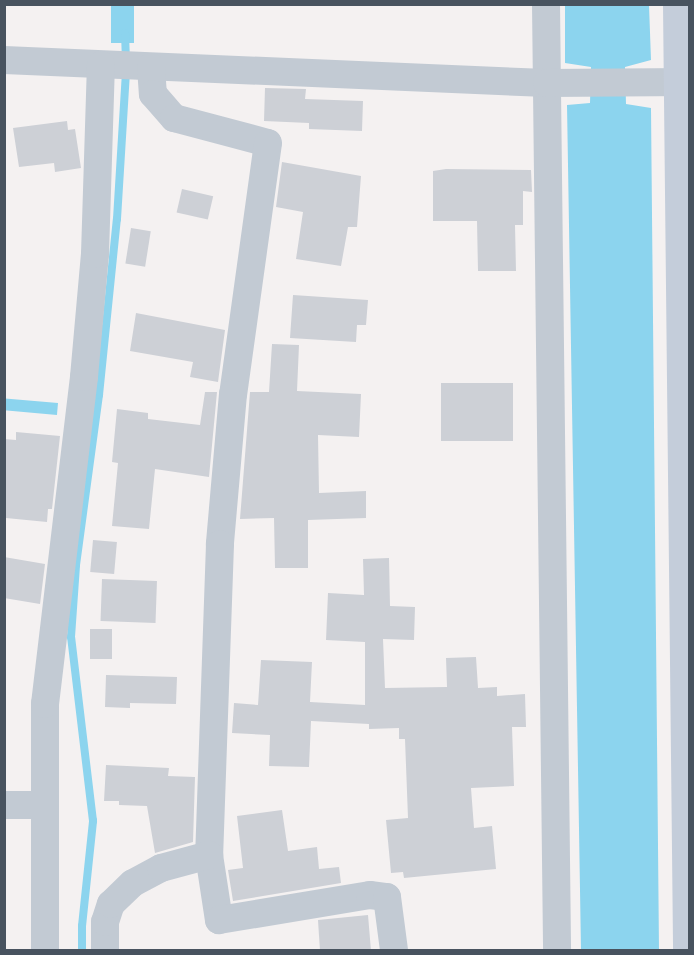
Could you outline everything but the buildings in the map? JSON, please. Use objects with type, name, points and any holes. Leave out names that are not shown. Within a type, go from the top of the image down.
[{"type":"street","points":[[546,4],[557,951]]},
{"type":"street","points":[[680,4],[685,82],[689,951]]},
{"type":"street","points":[[4,60],[547,83],[685,82]]},
{"type":"street","points":[[45,951],[44,805],[47,668],[84,377],[95,254],[126,66]]},
{"type":"street","points":[[126,66],[174,118],[267,143],[232,394],[226,460],[215,644],[209,855],[219,920],[379,896],[394,951]]},
{"type":"street","points":[[4,805],[44,805]]},
{"type":"street","points":[[105,951],[105,922],[111,904],[133,883],[161,868],[209,855]]},
{"type":"water","points":[[111,5],[134,5],[134,43],[111,43]]},
{"type":"water","points":[[565,5],[649,5],[651,60],[625,67],[626,104],[651,108],[659,950],[581,950],[567,105],[590,103],[591,67],[565,63]]},
{"type":"water","points":[[5,398],[58,403],[57,415],[4,410]]},
{"type":"waterway","points":[[125,33],[126,60]]},
{"type":"waterway","points":[[82,950],[82,926],[93,821],[71,637],[76,565],[99,395],[117,219],[126,72]]}]
